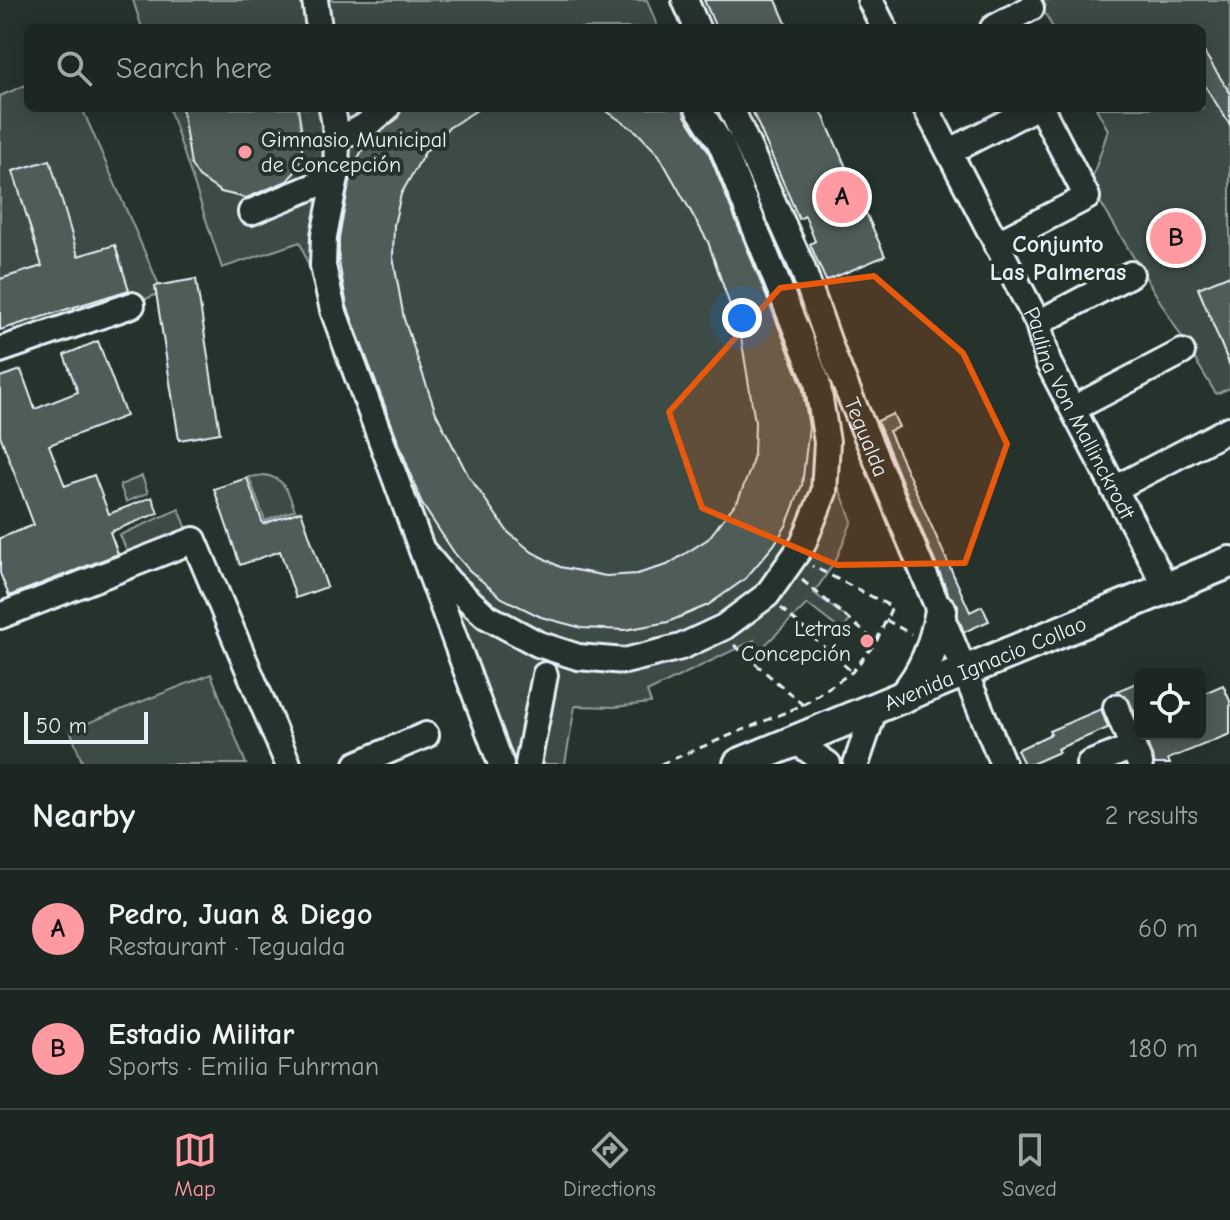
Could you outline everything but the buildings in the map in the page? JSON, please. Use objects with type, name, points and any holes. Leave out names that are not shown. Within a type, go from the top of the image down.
[{"type":"main road","name":"Avenida Ignacio Collao","points":[[756,761],[795,741],[1230,564]]},
{"type":"main road","points":[[903,697],[924,667],[933,647],[941,611]]},
{"type":"street","points":[[315,0],[318,24]]},
{"type":"street","points":[[685,0],[695,24]]},
{"type":"street","points":[[870,0],[882,24]]},
{"type":"street","points":[[1001,24],[1031,8]]},
{"type":"street","points":[[333,112],[337,136],[336,177],[324,236],[323,266],[333,310],[501,764]]},
{"type":"street","points":[[337,136],[353,133],[383,112]]},
{"type":"street","points":[[422,550],[449,582],[486,616],[538,644],[578,657],[625,661],[681,647],[724,627],[767,595],[803,544],[824,492],[827,442],[817,381],[721,144],[701,112]]},
{"type":"street","name":"Tegualda","points":[[733,112],[802,267],[824,333],[1003,764]]},
{"type":"street","name":"Paulina Von Mallinckrodt","points":[[928,112],[1038,323],[1048,362],[1167,589]]},
{"type":"street","points":[[949,152],[1026,112]]},
{"type":"street","points":[[996,244],[1087,197],[1043,112]]},
{"type":"street","points":[[251,212],[336,177]]},
{"type":"street","points":[[1038,323],[1131,274]]},
{"type":"street","points":[[0,350],[132,305]]},
{"type":"street","points":[[1073,409],[1182,352]]},
{"type":"street","points":[[1114,489],[1229,429]]},
{"type":"street","points":[[0,616],[194,540],[288,764]]},
{"type":"street","points":[[528,764],[545,675]]},
{"type":"street","points":[[1089,764],[1136,755],[1116,707]]},
{"type":"street","points":[[856,764],[875,708]]},
{"type":"street","points":[[357,764],[426,735]]},
{"type":"street","points":[[795,741],[828,764]]},
{"type":"path","points":[[661,764],[803,705],[852,672],[876,642],[892,607],[790,562]]},
{"type":"path","points":[[790,562],[876,642]]},
{"type":"path","points":[[767,595],[852,672]]},
{"type":"path","points":[[886,620],[933,647]]},
{"type":"path","points":[[724,627],[736,649],[803,705]]},
{"type":"highlighted area","points":[[874,276],[963,353],[1007,444],[965,563],[837,565],[702,508],[669,412],[780,288]]},
{"type":"shaded area","points":[[133,0],[647,0],[656,24],[141,24]]},
{"type":"shaded area","points":[[1038,0],[1230,0],[1230,388],[1216,394],[1090,185],[1108,130],[1098,112],[1206,112],[1206,24],[1051,24]]},
{"type":"shaded area","points":[[24,86],[24,112],[84,112],[162,292],[24,352],[0,297],[0,96]]},
{"type":"shaded area","points":[[170,112],[691,112],[852,521],[836,560],[814,593],[850,620],[842,631],[807,604],[760,650],[754,640],[647,692],[651,703],[614,707],[575,706],[565,764],[488,764],[300,242],[222,268]]},
{"type":"shaded area","points":[[265,475],[282,483],[295,510],[265,521],[249,477]]},
{"type":"shaded area","points":[[142,476],[148,493],[126,502],[120,485]]},
{"type":"shaded area","points":[[179,509],[187,529],[128,554],[120,535]]},
{"type":"shaded area","points":[[211,674],[246,764],[83,764],[70,730]]},
{"type":"place","name":"Gimnasio Municipal de Concepción","points":[[245,152]]},
{"type":"place","name":"Pedro, Juan & Diego","points":[[842,197]]},
{"type":"place","name":"Estadio Militar","points":[[1176,238]]},
{"type":"place","name":"Letras Concepción","points":[[867,641]]},
{"type":"district","name":"Conjunto Las Palmeras","points":[[1058,258]]}]
